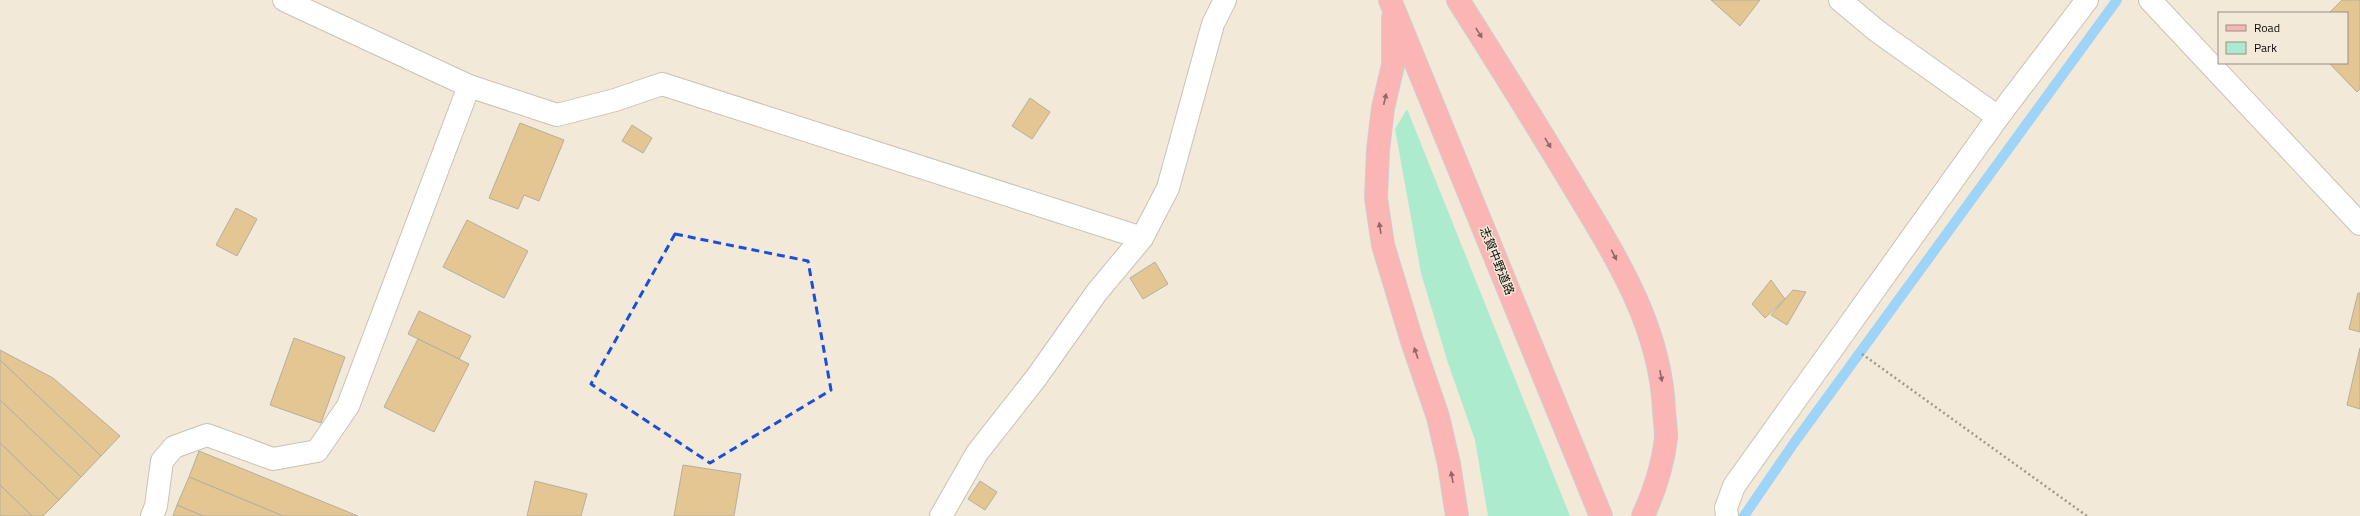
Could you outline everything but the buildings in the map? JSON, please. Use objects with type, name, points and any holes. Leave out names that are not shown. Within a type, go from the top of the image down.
[{"type":"main road","points":[[1458,0],[1534,121],[1610,247],[1640,307],[1656,352],[1664,390],[1666,438],[1658,479],[1643,516]]},
{"type":"main road","points":[[1392,3],[1393,65],[1383,108],[1378,150],[1376,198],[1385,252],[1438,417],[1449,464],[1457,516]]},
{"type":"main road","name":"志賀中野道路","points":[[1392,3],[1601,516]]},
{"type":"street","points":[[284,0],[470,86],[557,115],[615,100],[662,84],[1142,238]]},
{"type":"street","points":[[941,516],[977,453],[1036,378],[1097,292],[1142,238],[1168,188],[1212,24],[1225,0]]},
{"type":"street","points":[[1840,0],[1877,30],[1998,117]]},
{"type":"street","points":[[1727,516],[1726,508],[1734,486],[1998,117],[2087,0]]},
{"type":"street","points":[[2150,0],[2360,224]]},
{"type":"street","points":[[152,516],[156,506],[162,461],[174,447],[207,435],[273,459],[317,451],[348,406],[470,86]]},
{"type":"path","points":[[1865,356],[2087,516]]},
{"type":"highlighted area","points":[[675,234],[808,261],[831,390],[710,463],[591,384]]},
{"type":"green space","points":[[1407,109],[1570,516],[1488,516],[1475,440],[1448,363],[1421,273],[1395,129]]},
{"type":"waterway","points":[[1744,516],[1794,443],[2117,0]]}]
